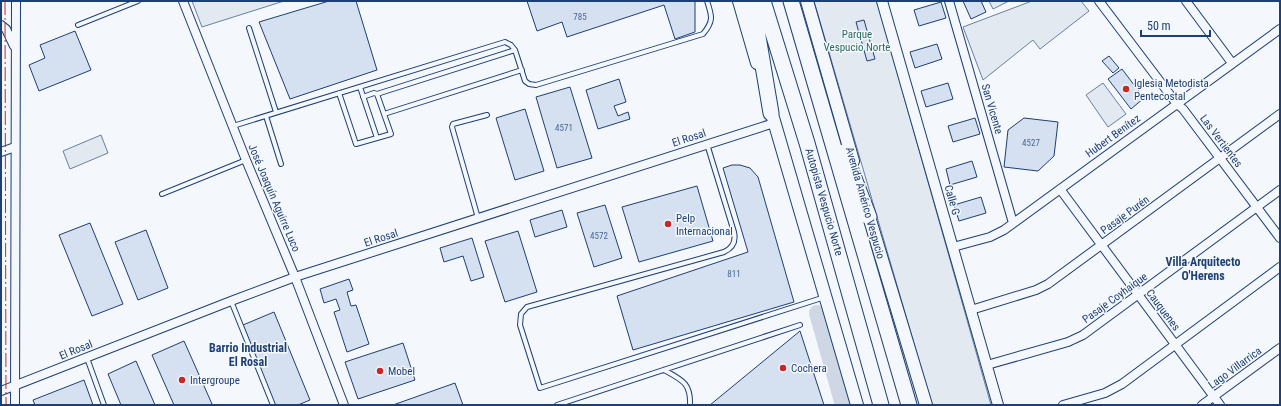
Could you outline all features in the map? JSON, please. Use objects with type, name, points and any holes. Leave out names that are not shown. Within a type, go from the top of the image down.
[{"type":"highway","points":[[752,1],[773,118]]},
{"type":"highway","name":"Autopista Vespucio Norte","points":[[763,1],[807,143],[881,405]]},
{"type":"highway","points":[[791,1],[909,405]]},
{"type":"highway","points":[[801,35],[869,217]]},
{"type":"main road","points":[[739,1],[857,405]]},
{"type":"main road","name":"Avenida Américo Vespucio","points":[[807,1],[869,217],[926,405]]},
{"type":"street","points":[[15,405],[16,1]]},
{"type":"street","name":"José Joaquín Aguirre Luco","points":[[183,1],[232,126],[295,277],[344,405]]},
{"type":"street","name":"Calle G","points":[[882,1],[998,405]]},
{"type":"street","name":"San Vicente","points":[[949,1],[1013,223]]},
{"type":"street","name":"Las Vertientes","points":[[1099,1],[1177,104],[1183,109],[1280,238]]},
{"type":"street","points":[[1186,1],[1232,64]]},
{"type":"street","points":[[1,25],[6,29],[16,52]]},
{"type":"street","name":"Hubert Benítez","points":[[953,248],[996,235],[1280,29]]},
{"type":"street","name":"Pasaje Purén","points":[[971,310],[1042,287],[1053,281],[1280,114]]},
{"type":"street","name":"El Rosal","points":[[1,392],[230,301],[295,277],[707,144],[773,118]]},
{"type":"street","points":[[1,152],[16,147]]},
{"type":"street","name":"Cauquenes","points":[[1060,189],[1220,405]]},
{"type":"street","name":"Pasaje Coyhaique","points":[[987,366],[1076,338],[1280,190]]},
{"type":"street","points":[[1063,405],[1094,396],[1114,388],[1126,381],[1280,267]]},
{"type":"street","name":"Lago Villarrica","points":[[1202,405],[1279,350]]},
{"type":"lane","points":[[78,25],[138,1]]},
{"type":"lane","points":[[232,126],[505,42],[511,45],[515,50],[525,81],[529,84],[536,85],[703,34],[710,25],[711,14],[708,1]]},
{"type":"lane","points":[[249,28],[276,112]]},
{"type":"lane","points":[[363,97],[374,93],[377,94],[515,50]]},
{"type":"lane","points":[[384,114],[522,70]]},
{"type":"lane","points":[[360,87],[377,138]]},
{"type":"lane","points":[[339,93],[356,144],[391,134],[377,94]]},
{"type":"lane","points":[[478,218],[452,127],[453,124],[487,115]]},
{"type":"lane","points":[[266,116],[281,164]]},
{"type":"lane","points":[[707,144],[734,232],[734,240],[731,248],[724,252],[527,307],[521,314],[520,325],[540,388],[825,297]]},
{"type":"lane","points":[[162,194],[246,160]]},
{"type":"lane","points":[[230,301],[272,405]]},
{"type":"lane","points":[[558,405],[800,325]]},
{"type":"lane","points":[[87,357],[104,405]]},
{"type":"lane","points":[[664,370],[678,378],[685,385],[690,394],[690,405]]},
{"type":"green space","points":[[192,1],[284,1],[202,27]]},
{"type":"green space","name":"Parque Vespucio Norte","points":[[814,1],[877,1],[991,405],[932,405]]},
{"type":"green space","points":[[989,1],[1009,1],[993,9]]},
{"type":"green space","points":[[1032,1],[1081,1],[1089,11],[1040,49],[1033,40],[983,80],[963,27]]},
{"type":"green space","points":[[1103,83],[1126,114],[1108,127],[1086,95]]},
{"type":"green space","points":[[101,135],[108,153],[70,169],[63,151]]},
{"type":"building","points":[[329,1],[356,1],[377,70],[290,99],[259,22]]},
{"type":"building","points":[[527,1],[695,1],[695,32],[675,39],[664,5],[567,37],[562,22],[537,31]]},
{"type":"building","points":[[963,1],[981,1],[986,12],[971,19]]},
{"type":"building","points":[[941,2],[946,18],[919,26],[914,10]]},
{"type":"building","points":[[864,20],[875,59],[867,61],[856,22]]},
{"type":"building","points":[[75,31],[91,70],[39,91],[29,65],[45,58],[40,45]]},
{"type":"building","points":[[937,44],[942,59],[915,68],[910,52]]},
{"type":"building","points":[[1109,56],[1119,68],[1113,73],[1102,61]]},
{"type":"building","name":"Iglesia Metodista Pentecostal","points":[[1122,69],[1144,98],[1131,109],[1108,79]]},
{"type":"building","points":[[619,79],[626,102],[614,106],[618,116],[628,112],[630,119],[598,129],[586,90]]},
{"type":"building","points":[[948,83],[953,99],[926,107],[921,91]]},
{"type":"building","points":[[570,87],[592,158],[557,168],[536,97]]},
{"type":"building","points":[[525,109],[544,171],[515,180],[496,118]]},
{"type":"building","points":[[975,118],[980,134],[953,142],[948,126]]},
{"type":"building","points":[[1024,118],[1058,122],[1054,156],[1038,171],[1004,167],[1008,130]]},
{"type":"building","points":[[972,161],[977,177],[950,185],[946,169]]},
{"type":"building","points":[[732,165],[740,165],[750,168],[758,177],[794,302],[633,350],[617,296],[748,252],[723,168]]},
{"type":"building","name":"Pelp Internacional","points":[[697,186],[713,241],[639,262],[622,207]]},
{"type":"building","points":[[981,197],[986,213],[959,221],[954,205]]},
{"type":"building","points":[[605,205],[622,258],[594,267],[577,213]]},
{"type":"building","points":[[562,210],[567,227],[535,237],[530,220]]},
{"type":"building","points":[[90,223],[123,304],[92,316],[59,235]]},
{"type":"building","points":[[146,230],[168,288],[138,300],[115,242]]},
{"type":"building","points":[[518,231],[537,292],[505,302],[485,241]]},
{"type":"building","points":[[472,238],[484,277],[471,281],[463,256],[444,262],[440,248]]},
{"type":"building","points":[[349,279],[353,290],[347,292],[351,306],[356,305],[369,344],[347,352],[334,312],[340,310],[336,299],[324,303],[320,289]]},
{"type":"building","points":[[274,312],[310,400],[298,405],[275,405],[243,325]]},
{"type":"building","name":"Cochera","points":[[800,331],[824,405],[710,405]]},
{"type":"building","name":"Intergroupe","points":[[184,341],[212,404],[210,405],[174,405],[152,355]]},
{"type":"building","name":"Mobel","points":[[403,343],[415,380],[358,399],[345,362]]},
{"type":"building","points":[[136,361],[155,405],[121,405],[108,374]]},
{"type":"building","points":[[84,380],[93,405],[35,405],[33,400]]},
{"type":"building","points":[[455,383],[463,405],[393,405]]},
{"type":"waterway","points":[[817,313],[843,405]]},
{"type":"power","points":[[5,1],[6,405]]},
{"type":"place","name":"Iglesia Metodista Pentecostal","points":[[1126,89]]},
{"type":"place","name":"Pelp Internacional","points":[[668,224]]},
{"type":"place","name":"Cochera","points":[[783,368]]},
{"type":"place","name":"Mobel","points":[[380,371]]},
{"type":"place","name":"Intergroupe","points":[[182,380]]},
{"type":"district","name":"Villa Arquitecto O'Herens","points":[[1203,269]]},
{"type":"district","name":"Barrio Industrial El Rosal","points":[[248,355]]}]
